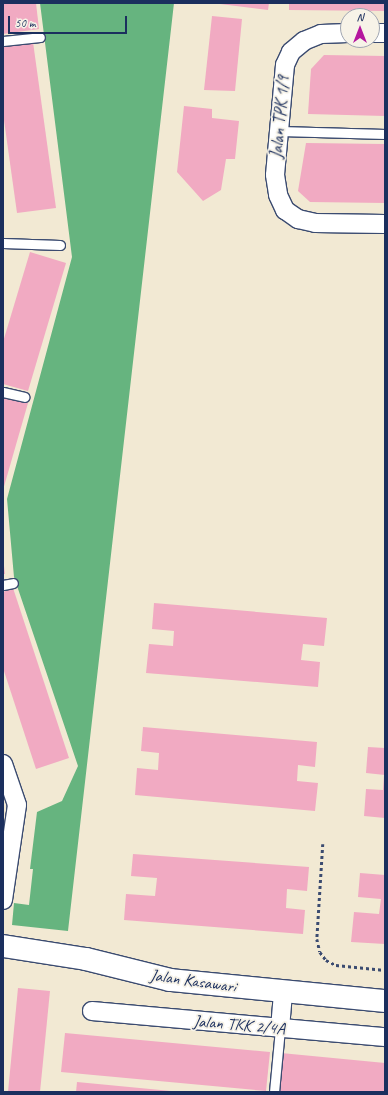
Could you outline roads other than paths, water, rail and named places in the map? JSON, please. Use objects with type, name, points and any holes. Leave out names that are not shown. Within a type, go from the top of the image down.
[{"type":"street","name":"Jalan TPK 1/9","points":[[340,33],[321,34],[304,41],[291,52],[285,65],[275,175],[278,195],[285,210],[298,218],[315,223],[385,224]]},
{"type":"street","points":[[3,764],[17,805],[3,900]]},
{"type":"street","name":"Jalan Kasawari","points":[[3,946],[86,959],[170,980],[385,1001]]},
{"type":"street","points":[[280,1028],[283,991]]},
{"type":"street","name":"Jalan TKK 2/4A","points":[[92,1011],[385,1037]]},
{"type":"lane","points":[[3,41],[40,37]]},
{"type":"lane","points":[[280,132],[385,134]]},
{"type":"lane","points":[[3,243],[60,245]]},
{"type":"lane","points":[[3,392],[24,397]]},
{"type":"lane","points":[[3,585],[13,583]]},
{"type":"lane","points":[[274,1092],[280,1028]]}]
